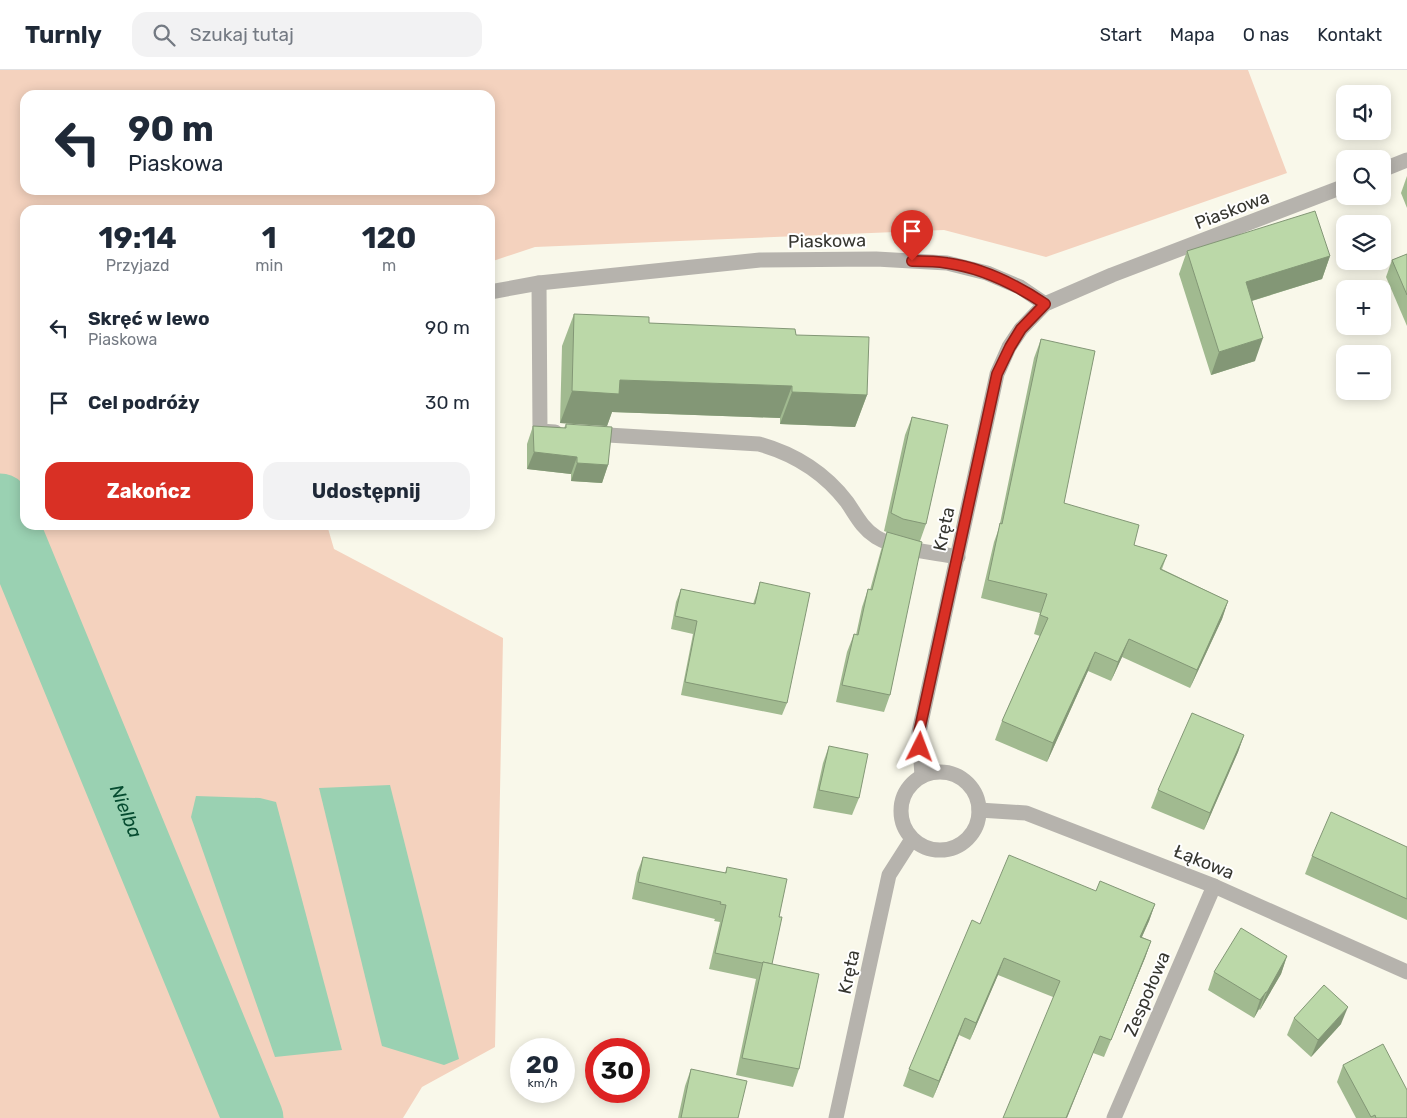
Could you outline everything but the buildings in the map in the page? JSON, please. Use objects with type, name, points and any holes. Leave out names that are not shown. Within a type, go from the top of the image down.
[{"type":"street","points":[[1391,166],[1407,160]]},
{"type":"street","name":"Piaskowa","points":[[495,291],[538,283],[760,260],[876,259],[947,263],[986,273],[1020,287],[1045,304],[1112,275],[1336,189]]},
{"type":"street","points":[[538,283],[540,431],[759,444],[781,450],[808,464],[825,477],[847,502],[860,524],[875,536],[887,542],[958,556]]},
{"type":"street","name":"Kręta","points":[[922,776],[919,732],[997,374],[1021,329],[1045,304]]},
{"type":"street","points":[[935,772],[960,777],[970,786],[977,797],[979,810],[978,823],[971,835],[962,844],[949,849],[935,850],[923,846],[912,839],[905,829],[901,817],[901,805],[905,793],[922,776],[935,772]]},
{"type":"street","name":"Łąkowa","points":[[979,810],[1026,814],[1214,886],[1407,972]]},
{"type":"street","name":"Kręta","points":[[836,1118],[889,875],[912,839]]},
{"type":"street","name":"Zespołowa","points":[[1114,1118],[1214,886]]},
{"type":"shaded area","points":[[0,70],[1248,70],[1287,173],[1046,257],[944,230],[535,247],[495,260],[495,205],[20,205],[20,530],[328,530],[334,549],[503,638],[495,1047],[422,1087],[403,1118],[0,1118]]},
{"type":"shaded area","points":[[390,785],[459,1059],[444,1065],[382,1046],[319,788]]},
{"type":"shaded area","points":[[196,796],[260,798],[276,802],[342,1050],[275,1057],[191,817]]},
{"type":"waterway","name":"Nielba","points":[[0,504],[253,1118]]},
{"type":"route","points":[[912,261],[947,263],[986,273],[1020,287],[1045,304],[1021,329],[997,374],[919,732],[920,747]]}]
